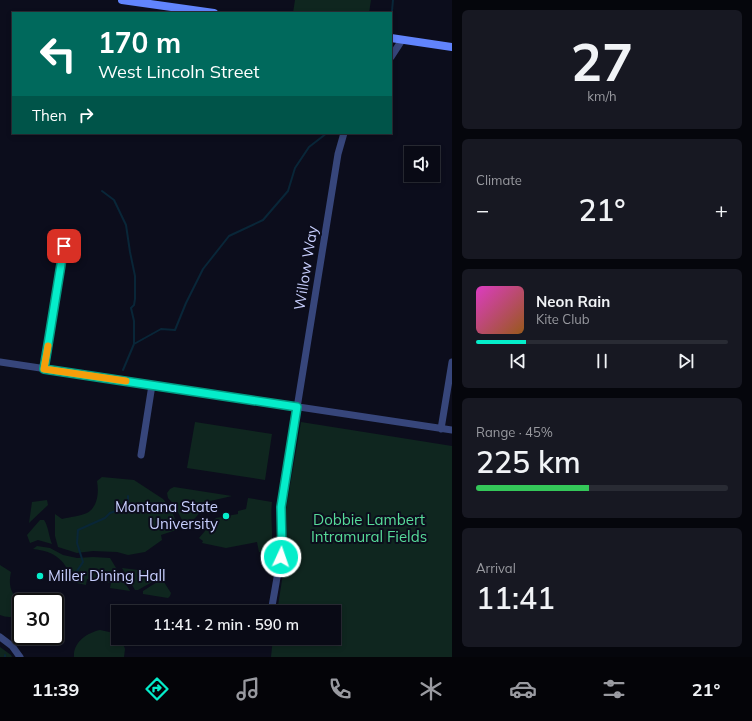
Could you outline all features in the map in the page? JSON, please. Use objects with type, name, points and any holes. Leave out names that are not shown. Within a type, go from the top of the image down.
[{"type":"main road","points":[[122,0],[169,3],[210,12]]},
{"type":"main road","points":[[392,38],[452,47]]},
{"type":"street","points":[[392,55],[402,40]]},
{"type":"street","name":"Willow Way","points":[[272,605],[282,549],[281,507],[338,154],[344,134]]},
{"type":"street","points":[[44,369],[64,246]]},
{"type":"street","points":[[0,362],[452,430]]},
{"type":"street","points":[[442,429],[452,362]]},
{"type":"street","points":[[141,454],[152,385]]},
{"type":"street","points":[[0,637],[12,646],[20,657]]},
{"type":"green space","points":[[295,0],[371,0],[369,12],[293,12]]},
{"type":"green space","points":[[195,422],[272,434],[265,480],[187,468]]},
{"type":"green space","name":"Dobbie Lambert Intramural Fields","points":[[301,422],[452,446],[452,657],[271,657],[272,645],[341,645],[341,605],[278,605],[287,548],[286,509]]},
{"type":"green space","points":[[102,477],[134,480],[163,499],[171,509],[179,529],[161,535],[162,540],[145,552],[128,555],[117,552],[93,551],[77,553],[58,547],[55,536],[55,514],[62,519],[84,514],[91,510],[97,499],[97,481]]},
{"type":"green space","points":[[174,487],[232,496],[206,502],[194,519],[185,526],[175,506],[168,498],[167,493]]},
{"type":"green space","points":[[248,498],[272,502],[271,554],[259,552],[257,542],[226,548],[202,543],[203,541],[199,538],[216,518],[238,514],[238,511],[246,509]]},
{"type":"green space","points":[[47,500],[48,505],[29,523],[32,502]]},
{"type":"green space","points":[[40,520],[44,520],[45,522],[52,544],[38,540],[30,543],[27,535]]},
{"type":"green space","points":[[37,546],[50,548],[63,555],[77,558],[110,558],[130,591],[110,588],[111,583],[87,579],[86,585],[72,582],[67,568],[59,558],[48,552],[33,549]]},
{"type":"green space","points":[[0,565],[11,572],[10,586],[13,593],[12,617],[5,617],[0,615]]},
{"type":"green space","points":[[122,568],[154,572],[157,571],[161,577],[138,590],[135,590]]},
{"type":"green space","points":[[162,579],[171,593],[168,598],[143,594],[143,591]]},
{"type":"green space","points":[[100,630],[111,632],[111,645],[124,645],[125,649],[124,657],[74,657],[74,652],[78,643],[90,633]]},
{"type":"green space","points":[[0,647],[11,655],[12,657],[0,657]]},
{"type":"waterway","points":[[392,12],[393,0]]},
{"type":"waterway","points":[[123,370],[134,344],[161,329],[175,330],[186,303],[203,269],[229,236],[263,220],[288,191],[295,168],[309,147],[326,134]]},
{"type":"waterway","points":[[102,191],[114,200],[126,225],[135,276],[135,299],[134,305],[131,308],[134,321],[134,344]]},
{"type":"waterway","points":[[71,580],[83,562],[77,543],[78,530],[105,518],[110,513],[124,508],[128,501],[128,496]]},
{"type":"slow traffic","points":[[48,346],[44,369],[126,381]]},
{"type":"place","name":"Montana State University","points":[[226,516]]},
{"type":"place","name":"Miller Dining Hall","points":[[40,576]]},
{"type":"route","points":[[64,246],[44,369],[297,407],[281,507],[281,557]]}]
